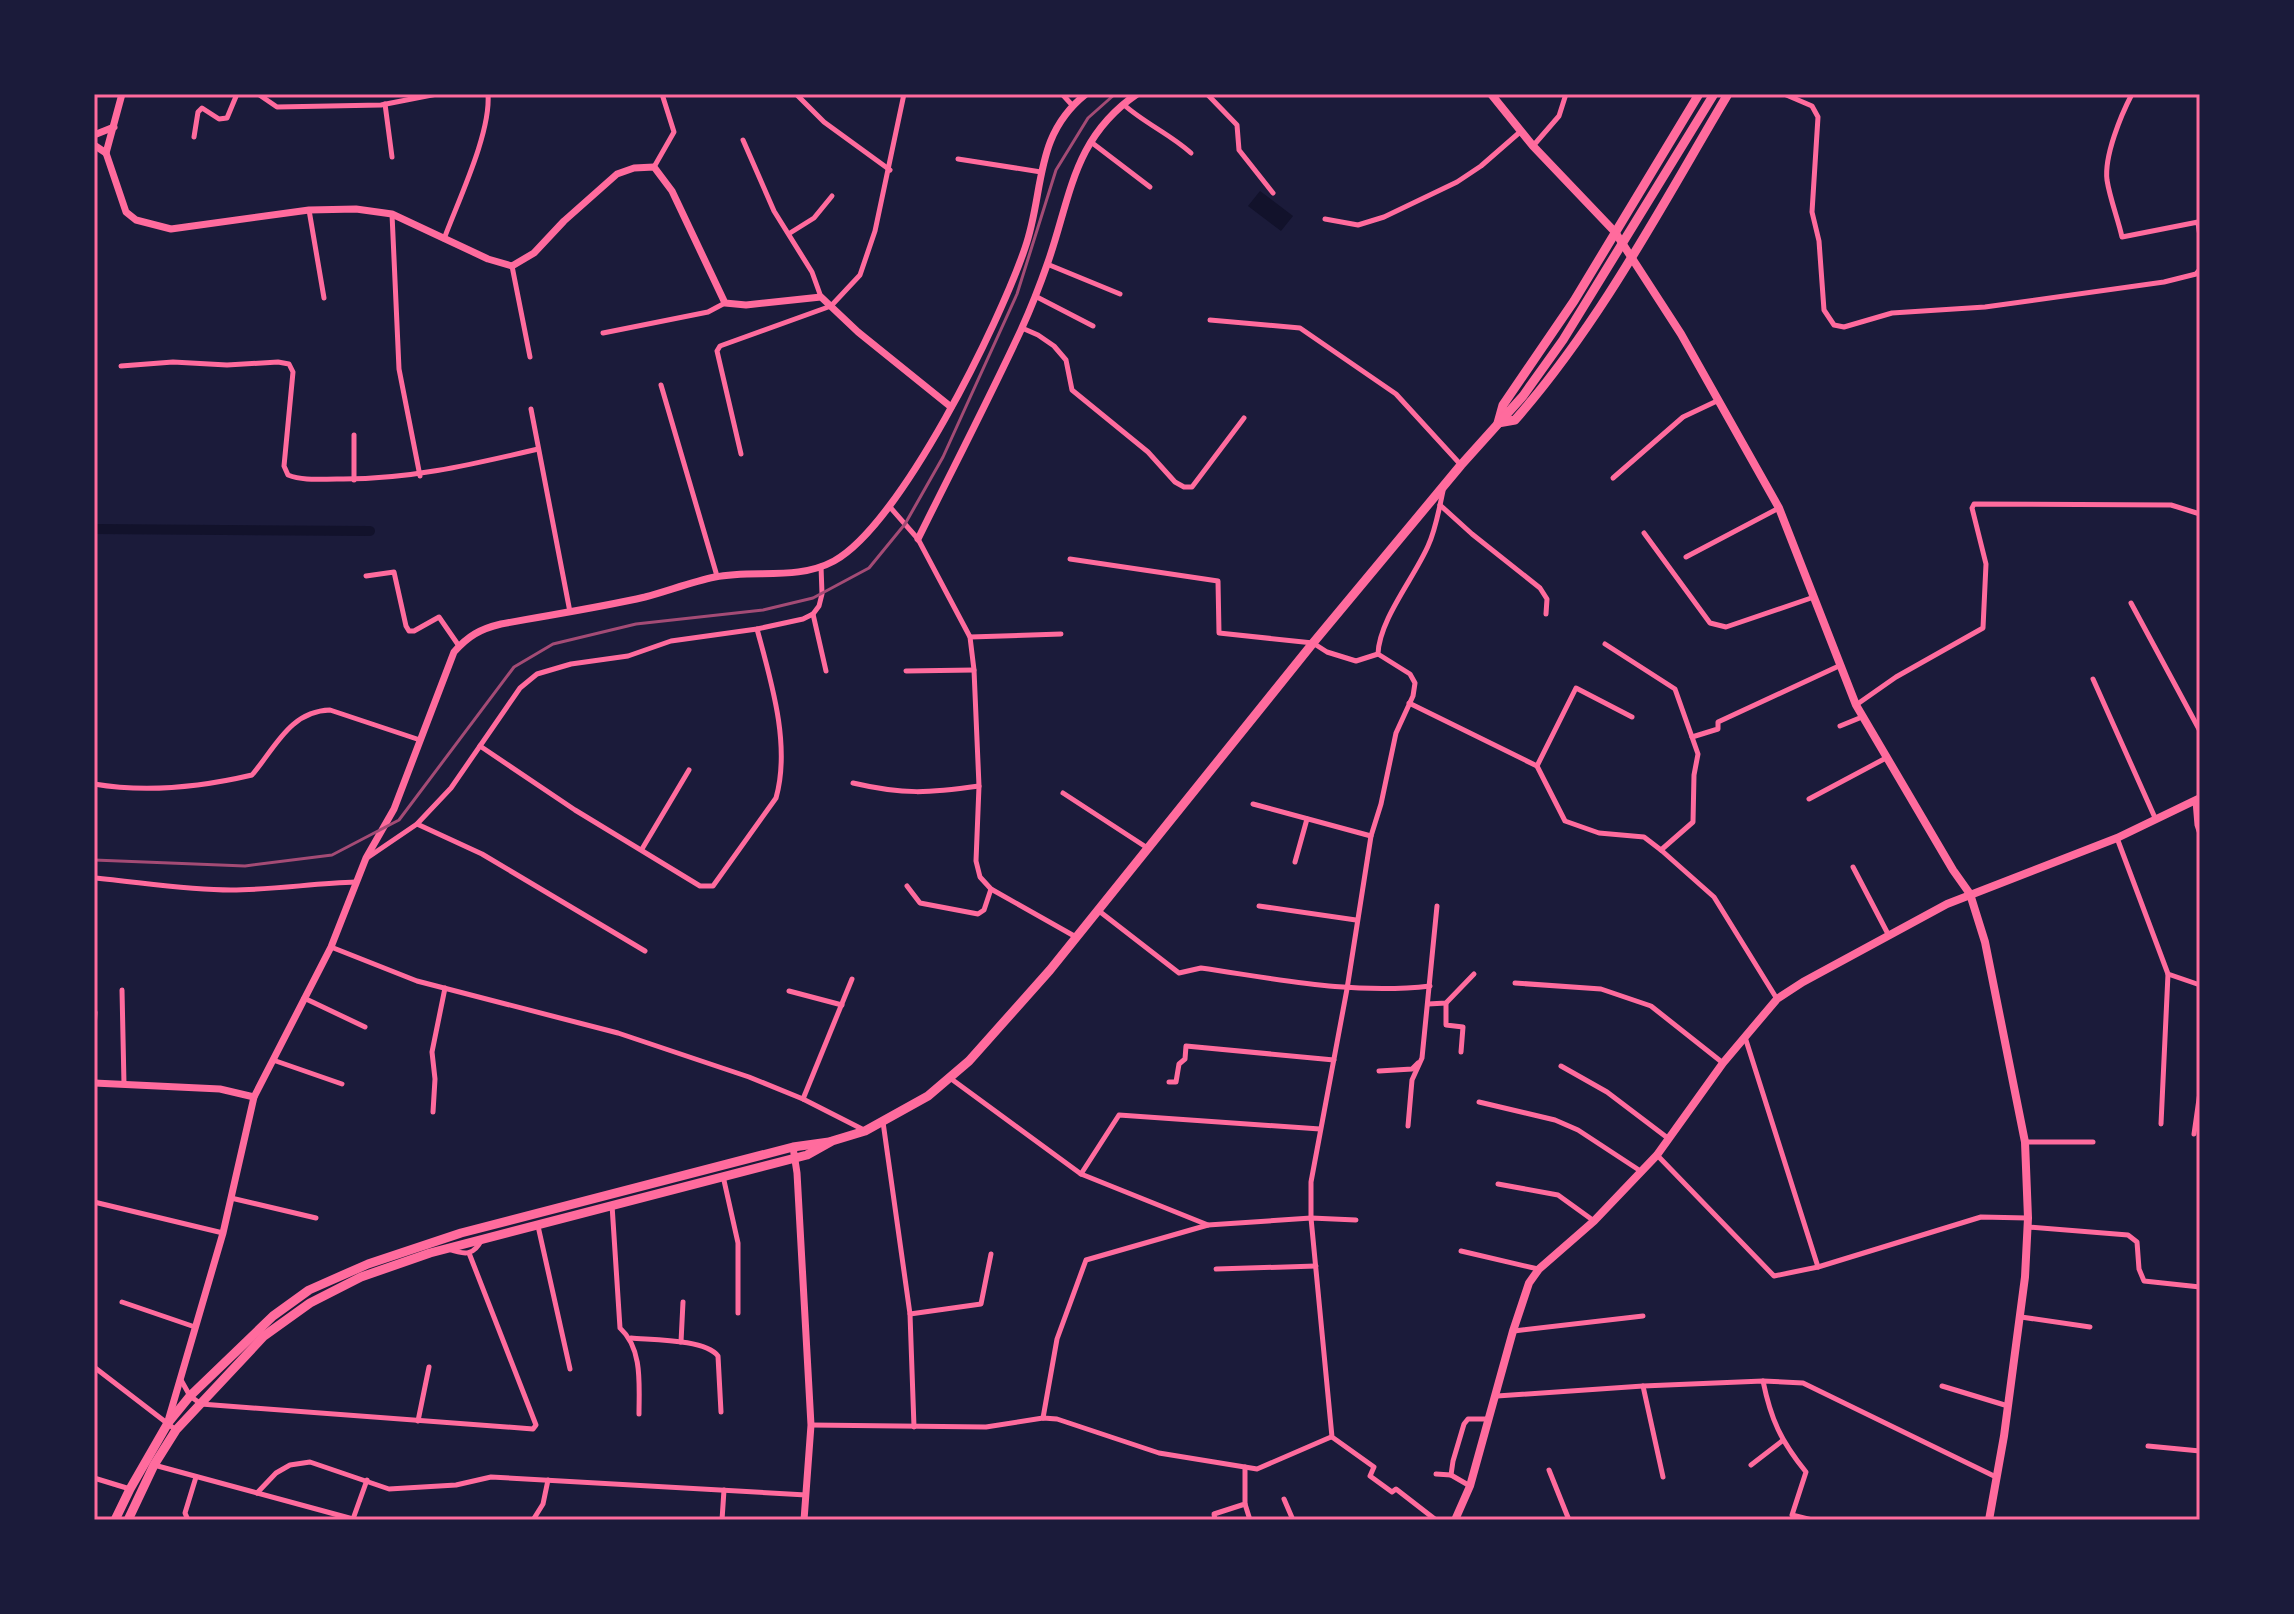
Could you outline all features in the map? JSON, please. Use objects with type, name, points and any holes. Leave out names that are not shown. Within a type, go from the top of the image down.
[{"type":"highway","points":[[1498,423],[1503,405],[1574,301],[1699,94]]},
{"type":"highway","points":[[115,1520],[130,1489],[190,1396],[273,1316],[309,1290],[342,1274],[461,1233],[794,1152],[807,1155],[832,1141],[883,1122],[928,1096],[950,1078],[969,1061],[1099,911],[1313,643],[1461,465],[1523,396],[1563,340],[1714,94]]},
{"type":"highway","points":[[1498,423],[1515,420],[1562,364],[1636,260],[1661,206],[1728,94]]},
{"type":"highway","points":[[1638,193],[1661,206]]},
{"type":"highway","points":[[1574,301],[1595,315]]},
{"type":"highway","points":[[128,1520],[172,1426],[201,1404],[264,1336],[296,1311],[361,1277],[446,1248],[723,1176],[794,1152]]},
{"type":"main road","points":[[122,94],[106,153],[126,212],[136,220],[171,229],[309,210],[356,209],[392,214],[488,259],[512,266],[534,253],[564,221],[617,174],[634,168],[654,167],[672,191],[725,303],[746,305],[821,297],[858,332],[951,407]]},
{"type":"main road","points":[[172,1426],[195,1327],[223,1233],[254,1097],[331,947],[366,858],[394,809],[445,671],[459,646],[483,628],[645,597],[717,576],[783,574],[821,566],[836,560],[862,539],[890,507],[951,407],[1008,292],[1026,245],[1041,172],[1054,130],[1072,105],[1086,94]]},
{"type":"main road","points":[[918,539],[1022,328],[1047,264],[1070,183],[1107,118],[1137,94]]},
{"type":"main road","points":[[1491,94],[1520,132],[1615,232],[1636,260],[1779,508],[1856,705],[1970,894],[1985,942],[2025,1142],[2028,1222],[2021,1317],[1989,1520]]},
{"type":"main road","points":[[94,135],[114,127]]},
{"type":"main road","points":[[94,145],[106,153]]},
{"type":"main road","points":[[1455,1520],[1470,1486],[1529,1283],[1539,1269],[1594,1221],[1657,1155],[1723,1063],[1777,999],[1888,934],[1970,894],[2117,838],[2198,800]]},
{"type":"main road","points":[[94,1083],[220,1089],[254,1097]]},
{"type":"main road","points":[[794,1152],[811,1425],[804,1520]]},
{"type":"street","points":[[194,137],[198,112],[202,108],[219,119],[227,118],[237,94]]},
{"type":"street","points":[[258,94],[277,107],[385,104],[437,94]]},
{"type":"street","points":[[444,239],[475,156],[489,107],[488,94]]},
{"type":"street","points":[[654,167],[674,132],[662,94]]},
{"type":"street","points":[[796,94],[824,122],[890,170]]},
{"type":"street","points":[[741,454],[717,351],[720,346],[831,306],[860,275],[875,231],[904,97],[893,94]]},
{"type":"street","points":[[1062,94],[1072,105]]},
{"type":"street","points":[[1207,94],[1237,125],[1239,150],[1273,193]]},
{"type":"street","points":[[1533,146],[1559,116],[1566,94]]},
{"type":"street","points":[[1784,94],[1812,106],[1818,117],[1812,212],[1819,241],[1824,310],[1834,325],[1844,327],[1892,313],[1985,307],[2164,282],[2196,274],[2200,269]]},
{"type":"street","points":[[2132,94],[2121,116],[2107,181],[2122,237],[2198,222],[2200,237]]},
{"type":"street","points":[[385,104],[392,157]]},
{"type":"street","points":[[1123,104],[1138,118],[1178,141],[1191,153]]},
{"type":"street","points":[[1325,219],[1358,225],[1384,217],[1457,182],[1520,132]]},
{"type":"street","points":[[743,140],[774,211],[812,272],[821,297]]},
{"type":"street","points":[[1091,142],[1150,187]]},
{"type":"street","points":[[958,159],[1041,172]]},
{"type":"street","points":[[790,233],[814,218],[832,196]]},
{"type":"street","points":[[309,210],[324,298]]},
{"type":"street","points":[[392,214],[399,369],[420,476]]},
{"type":"street","points":[[1047,264],[1120,294]]},
{"type":"street","points":[[512,266],[530,357]]},
{"type":"street","points":[[1035,296],[1093,326]]},
{"type":"street","points":[[603,333],[708,312],[725,303]]},
{"type":"street","points":[[1210,320],[1300,328],[1396,394],[1461,465]]},
{"type":"street","points":[[1022,328],[1054,346],[1066,360],[1072,390],[1148,452],[1175,482],[1184,487],[1192,487],[1244,418]]},
{"type":"street","points":[[121,366],[173,362],[289,364],[293,372],[284,466],[288,475],[298,479],[420,476],[538,449]]},
{"type":"street","points":[[661,385],[717,576]]},
{"type":"street","points":[[1613,478],[1683,417],[1719,400]]},
{"type":"street","points":[[531,409],[570,612]]},
{"type":"street","points":[[354,435],[354,480]]},
{"type":"street","points":[[1378,654],[1384,630],[1429,544],[1445,486]]},
{"type":"street","points":[[1856,705],[1907,670],[1983,628],[1986,564],[1972,508],[1974,504],[2171,505],[2200,514]]},
{"type":"street","points":[[1440,505],[1540,588],[1547,599],[1546,614]]},
{"type":"street","points":[[890,507],[918,539],[970,637],[979,786],[976,861],[980,877],[991,889],[1077,937]]},
{"type":"street","points":[[1686,557],[1779,508]]},
{"type":"street","points":[[1644,533],[1710,623],[1726,627],[1815,597]]},
{"type":"street","points":[[1070,559],[1218,581],[1219,633],[1313,643],[1327,652],[1356,661],[1378,654],[1410,674],[1415,683],[1396,733],[1371,836],[1347,989],[1311,1182],[1311,1218],[1332,1437],[1374,1467],[1370,1476],[1392,1492],[1396,1489],[1436,1520]]},
{"type":"street","points":[[821,566],[822,594],[813,614],[826,671]]},
{"type":"street","points":[[366,576],[394,572],[409,631],[439,617],[459,646]]},
{"type":"street","points":[[2131,603],[2200,731]]},
{"type":"street","points":[[366,858],[417,824],[451,788],[520,688],[537,674],[571,664],[628,656],[671,641],[757,629],[813,614]]},
{"type":"street","points":[[479,746],[575,810],[700,886],[713,886],[776,798],[780,782],[775,695],[757,629]]},
{"type":"street","points":[[970,637],[1061,634]]},
{"type":"street","points":[[1605,644],[1675,689],[1698,754],[1694,775],[1693,822],[1661,850]]},
{"type":"street","points":[[1692,737],[1718,729],[1718,722],[1841,664]]},
{"type":"street","points":[[906,671],[974,670]]},
{"type":"street","points":[[2093,679],[2156,821]]},
{"type":"street","points":[[1537,766],[1576,688],[1632,717]]},
{"type":"street","points":[[1409,703],[1537,766],[1565,821],[1599,833],[1644,837],[1661,850],[1714,897],[1777,999]]},
{"type":"street","points":[[94,784],[173,789],[252,775],[282,733],[314,710],[330,710],[420,740]]},
{"type":"street","points":[[1840,726],[1863,717]]},
{"type":"street","points":[[1809,799],[1887,758]]},
{"type":"street","points":[[642,849],[689,770]]},
{"type":"street","points":[[853,783],[885,791],[927,794],[979,786]]},
{"type":"street","points":[[1063,793],[1149,849]]},
{"type":"street","points":[[2198,800],[2197,825],[2200,834]]},
{"type":"street","points":[[1253,804],[1371,836]]},
{"type":"street","points":[[1295,862],[1307,819]]},
{"type":"street","points":[[417,824],[482,854],[645,951]]},
{"type":"street","points":[[2117,838],[2168,974],[2161,1124]]},
{"type":"street","points":[[1853,867],[1888,934]]},
{"type":"street","points":[[94,878],[228,890],[356,882]]},
{"type":"street","points":[[907,886],[920,903],[978,914],[984,910],[991,889]]},
{"type":"street","points":[[1259,906],[1356,920]]},
{"type":"street","points":[[1408,1126],[1412,1080],[1421,1059],[1437,906]]},
{"type":"street","points":[[1099,911],[1179,973],[1201,968],[1347,989],[1389,991],[1430,986]]},
{"type":"street","points":[[331,947],[417,981],[618,1033],[749,1077],[803,1099],[865,1131]]},
{"type":"street","points":[[1428,1004],[1446,1003],[1474,974]]},
{"type":"street","points":[[2168,974],[2200,985]]},
{"type":"street","points":[[803,1099],[852,979]]},
{"type":"street","points":[[1515,983],[1601,989],[1651,1006],[1723,1063]]},
{"type":"street","points":[[433,1112],[435,1079],[432,1052],[445,988]]},
{"type":"street","points":[[122,990],[124,1084]]},
{"type":"street","points":[[789,991],[842,1005]]},
{"type":"street","points":[[304,998],[365,1027]]},
{"type":"street","points":[[1446,1003],[1446,1025],[1463,1027],[1461,1052]]},
{"type":"street","points":[[94,1030],[95,1012]]},
{"type":"street","points":[[1744,1036],[1818,1267]]},
{"type":"street","points":[[1169,1082],[1176,1082],[1179,1064],[1185,1059],[1186,1046],[1334,1060]]},
{"type":"street","points":[[1379,1071],[1412,1069],[1421,1059]]},
{"type":"street","points":[[273,1060],[342,1084]]},
{"type":"street","points":[[1561,1066],[1607,1092],[1669,1139]]},
{"type":"street","points":[[950,1078],[1081,1174],[1208,1225]]},
{"type":"street","points":[[2194,1134],[2200,1092]]},
{"type":"street","points":[[1479,1102],[1555,1120],[1578,1130],[1642,1172]]},
{"type":"street","points":[[1081,1174],[1119,1115],[1320,1129]]},
{"type":"street","points":[[883,1122],[910,1314],[914,1427]]},
{"type":"street","points":[[2025,1142],[2093,1142]]},
{"type":"street","points":[[1657,1155],[1774,1276],[1818,1267],[1981,1217],[2128,1235],[2137,1242],[2139,1269],[2144,1281],[2200,1287]]},
{"type":"street","points":[[723,1176],[738,1243],[738,1313]]},
{"type":"street","points":[[1498,1184],[1558,1195],[1594,1221]]},
{"type":"street","points":[[231,1198],[316,1218]]},
{"type":"street","points":[[94,1202],[223,1233]]},
{"type":"street","points":[[612,1205],[620,1328],[631,1338],[639,1370],[639,1414]]},
{"type":"street","points":[[1043,1418],[1057,1339],[1086,1260],[1208,1225],[1311,1218],[1356,1220]]},
{"type":"street","points":[[537,1223],[570,1369]]},
{"type":"street","points":[[446,1248],[469,1253],[477,1249],[483,1238]]},
{"type":"street","points":[[1461,1251],[1539,1269]]},
{"type":"street","points":[[181,1380],[190,1396],[201,1404],[533,1429],[536,1425],[469,1253]]},
{"type":"street","points":[[910,1314],[981,1304],[991,1254]]},
{"type":"street","points":[[1216,1269],[1316,1266]]},
{"type":"street","points":[[122,1302],[195,1327]]},
{"type":"street","points":[[681,1342],[683,1302]]},
{"type":"street","points":[[1513,1331],[1643,1316]]},
{"type":"street","points":[[2021,1317],[2090,1327]]},
{"type":"street","points":[[631,1338],[681,1342],[707,1348],[718,1356],[721,1412]]},
{"type":"street","points":[[94,1367],[172,1426]]},
{"type":"street","points":[[418,1421],[429,1367]]},
{"type":"street","points":[[1497,1396],[1643,1386],[1763,1381],[1803,1383],[1997,1478]]},
{"type":"street","points":[[1763,1381],[1770,1414],[1782,1441],[1806,1472],[1792,1515],[1812,1520]]},
{"type":"street","points":[[1643,1386],[1663,1477]]},
{"type":"street","points":[[1942,1386],[2008,1406]]},
{"type":"street","points":[[811,1425],[986,1427],[1043,1418],[1057,1419],[1159,1453],[1257,1469],[1332,1437]]},
{"type":"street","points":[[1451,1475],[1464,1424],[1468,1419],[1489,1419]]},
{"type":"street","points":[[1751,1465],[1782,1441]]},
{"type":"street","points":[[2148,1446],[2200,1451]]},
{"type":"street","points":[[257,1493],[283,1469],[310,1462],[389,1489],[456,1485],[491,1477],[806,1495]]},
{"type":"street","points":[[154,1465],[352,1520],[367,1479]]},
{"type":"street","points":[[1245,1467],[1245,1504],[1250,1520]]},
{"type":"street","points":[[1549,1470],[1569,1520]]},
{"type":"street","points":[[1436,1474],[1451,1475],[1470,1486]]},
{"type":"street","points":[[188,1520],[185,1513],[196,1477]]},
{"type":"street","points":[[94,1478],[130,1489]]},
{"type":"street","points":[[533,1520],[543,1504],[548,1480]]},
{"type":"street","points":[[722,1520],[724,1490]]},
{"type":"street","points":[[1284,1499],[1293,1520]]},
{"type":"street","points":[[1215,1520],[1214,1514],[1245,1504]]},
{"type":"shaded area","points":[[1260,191],[1293,216],[1281,231],[1248,206]]},
{"type":"waterway","points":[[94,529],[370,531]]},
{"type":"railway","points":[[94,860],[245,866],[332,855],[399,820],[514,667],[553,644],[636,624],[763,610],[813,598],[869,568],[905,524],[943,457],[1017,294],[1056,170],[1088,118],[1115,94]]}]
